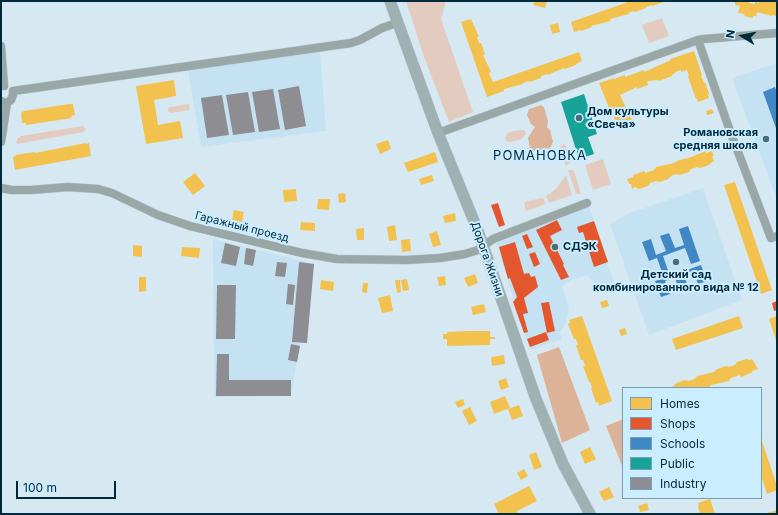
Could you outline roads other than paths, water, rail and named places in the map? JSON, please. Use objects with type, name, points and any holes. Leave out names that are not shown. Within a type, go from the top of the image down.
[{"type":"main road","name":"Дорога Жизни","points":[[390,1],[438,133],[483,246],[536,399],[563,464],[590,514]]},
{"type":"street","points":[[13,91],[351,43],[360,40],[382,28],[397,23]]},
{"type":"street","points":[[438,133],[698,40],[777,33]]},
{"type":"street","points":[[698,40],[730,131],[774,237]]},
{"type":"street","points":[[1,46],[3,87],[8,86],[13,91]]},
{"type":"street","points":[[1,142],[4,102],[13,96],[13,91]]},
{"type":"street","name":"Гаражный проезд","points":[[1,188],[18,190],[68,187],[98,189],[112,193],[158,215],[190,226],[302,253],[337,259],[406,260],[440,258],[469,253],[478,250],[493,239],[587,203]]},
{"type":"place","name":"Дом культуры «Свеча»","points":[[579,118]]},
{"type":"place","name":"Романовская средняя школа","points":[[766,139]]},
{"type":"place","name":"СДЭК","points":[[555,247]]},
{"type":"place","name":"Детский сад комбинированного вида № 12","points":[[676,262]]},
{"type":"district","name":"РОМАНОВКА","points":[[540,156]]}]
